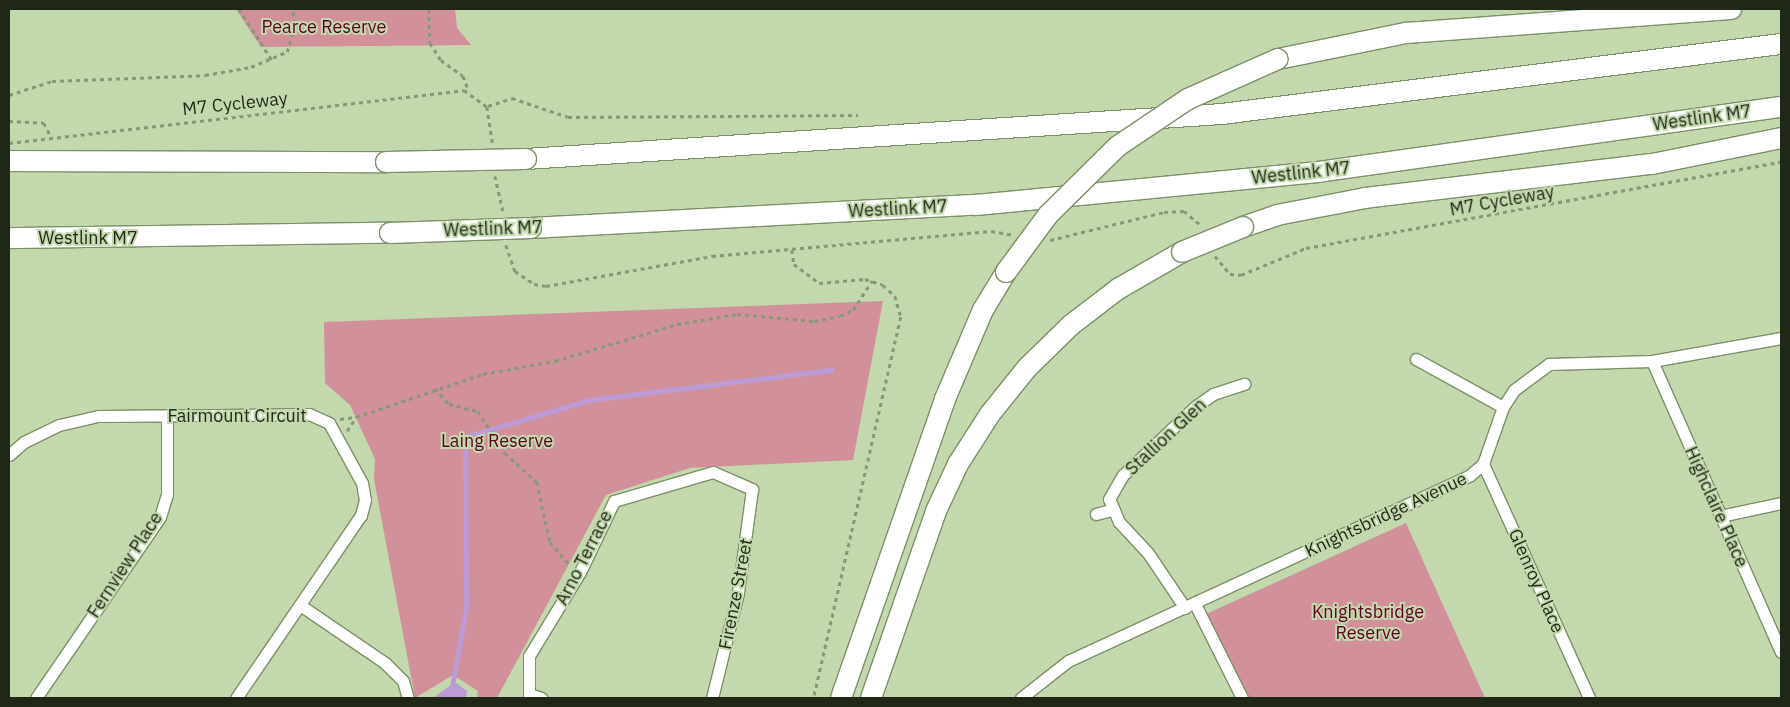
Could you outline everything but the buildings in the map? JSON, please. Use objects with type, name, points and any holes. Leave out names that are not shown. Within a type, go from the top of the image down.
[{"type":"highway","points":[[841,698],[945,399],[984,310],[1006,272],[1048,215],[1118,146],[1188,99],[1278,59],[1406,33],[1731,9]]},
{"type":"highway","points":[[9,161],[386,162],[526,159],[1222,114],[1781,44]]},
{"type":"highway","name":"Westlink M7","points":[[9,238],[390,233],[531,228],[976,204],[1318,172],[1781,107]]},
{"type":"highway","points":[[870,698],[936,511],[958,464],[990,414],[1027,368],[1071,325],[1118,289],[1182,252],[1277,215],[1365,198],[1652,164],[1781,138]]},
{"type":"street","name":"Knightsbridge Avenue","points":[[1021,698],[1068,661],[1455,483],[1483,464],[1503,407],[1530,374],[1549,364],[1652,361],[1781,338]]},
{"type":"street","points":[[1416,359],[1503,407]]},
{"type":"street","name":"Highclaire Place","points":[[1652,361],[1781,652]]},
{"type":"street","name":"Stallion Glen","points":[[1111,510],[1109,499],[1123,476],[1196,406],[1213,394],[1244,384]]},
{"type":"street","name":"Fairmount Circuit","points":[[9,455],[24,442],[69,423],[98,416],[310,414],[330,423],[341,439],[365,500],[361,516],[236,698]]},
{"type":"street","name":"Fernview Place","points":[[36,698],[160,518],[167,494],[166,416]]},
{"type":"street","name":"Glenroy Place","points":[[1483,464],[1589,698]]},
{"type":"street","name":"Arno Terrace","points":[[524,696],[529,656],[580,572],[607,510],[626,494],[713,472],[752,489]]},
{"type":"street","name":"Firenze Street","points":[[712,698],[738,593],[752,489]]},
{"type":"street","points":[[1720,516],[1781,503]]},
{"type":"street","points":[[1096,514],[1111,510],[1148,553],[1190,606],[1242,698]]},
{"type":"street","points":[[300,605],[385,663],[403,681],[408,698]]},
{"type":"street","points":[[524,696],[541,698]]},
{"type":"path","points":[[239,9],[272,60]]},
{"type":"path","points":[[9,95],[52,81],[205,75],[272,60],[287,52],[293,36],[292,11],[298,9]]},
{"type":"path","points":[[429,9],[432,47],[469,86],[469,92]]},
{"type":"path","name":"M7 Cycleway","points":[[9,143],[464,90]]},
{"type":"path","points":[[487,107],[500,99],[512,98],[568,116],[858,115]]},
{"type":"path","points":[[9,121],[44,124],[51,138]]},
{"type":"path","name":"M7 Cycleway","points":[[1230,274],[1257,272],[1306,248],[1781,162]]},
{"type":"path","points":[[1047,240],[1128,223]]},
{"type":"path","points":[[814,698],[901,327],[895,296],[872,281],[819,283],[794,264],[792,250],[991,232],[1019,236]]},
{"type":"path","points":[[330,423],[356,418],[435,388],[555,361],[677,324],[737,314],[814,320],[840,316],[853,310],[872,281]]},
{"type":"path","points":[[435,388],[442,399],[478,411],[486,420],[495,439],[537,482],[550,542],[580,572]]},
{"type":"path","points":[[341,439],[356,418]]},
{"type":"green space","name":"Pearce Reserve","points":[[236,9],[455,9],[457,28],[471,45],[261,47]]},
{"type":"green space","name":"Laing Reserve","points":[[883,301],[853,460],[690,468],[606,495],[497,698],[477,698],[478,691],[453,675],[415,698],[374,479],[375,459],[350,405],[325,383],[324,322]]},
{"type":"green space","name":"Knightsbridge Reserve","points":[[1406,523],[1485,698],[1249,698],[1206,614]]},
{"type":"shaded area","points":[[455,682],[467,691],[466,698],[433,698]]},
{"type":"waterway","points":[[450,698],[466,608],[465,437],[589,400],[831,370]]}]
